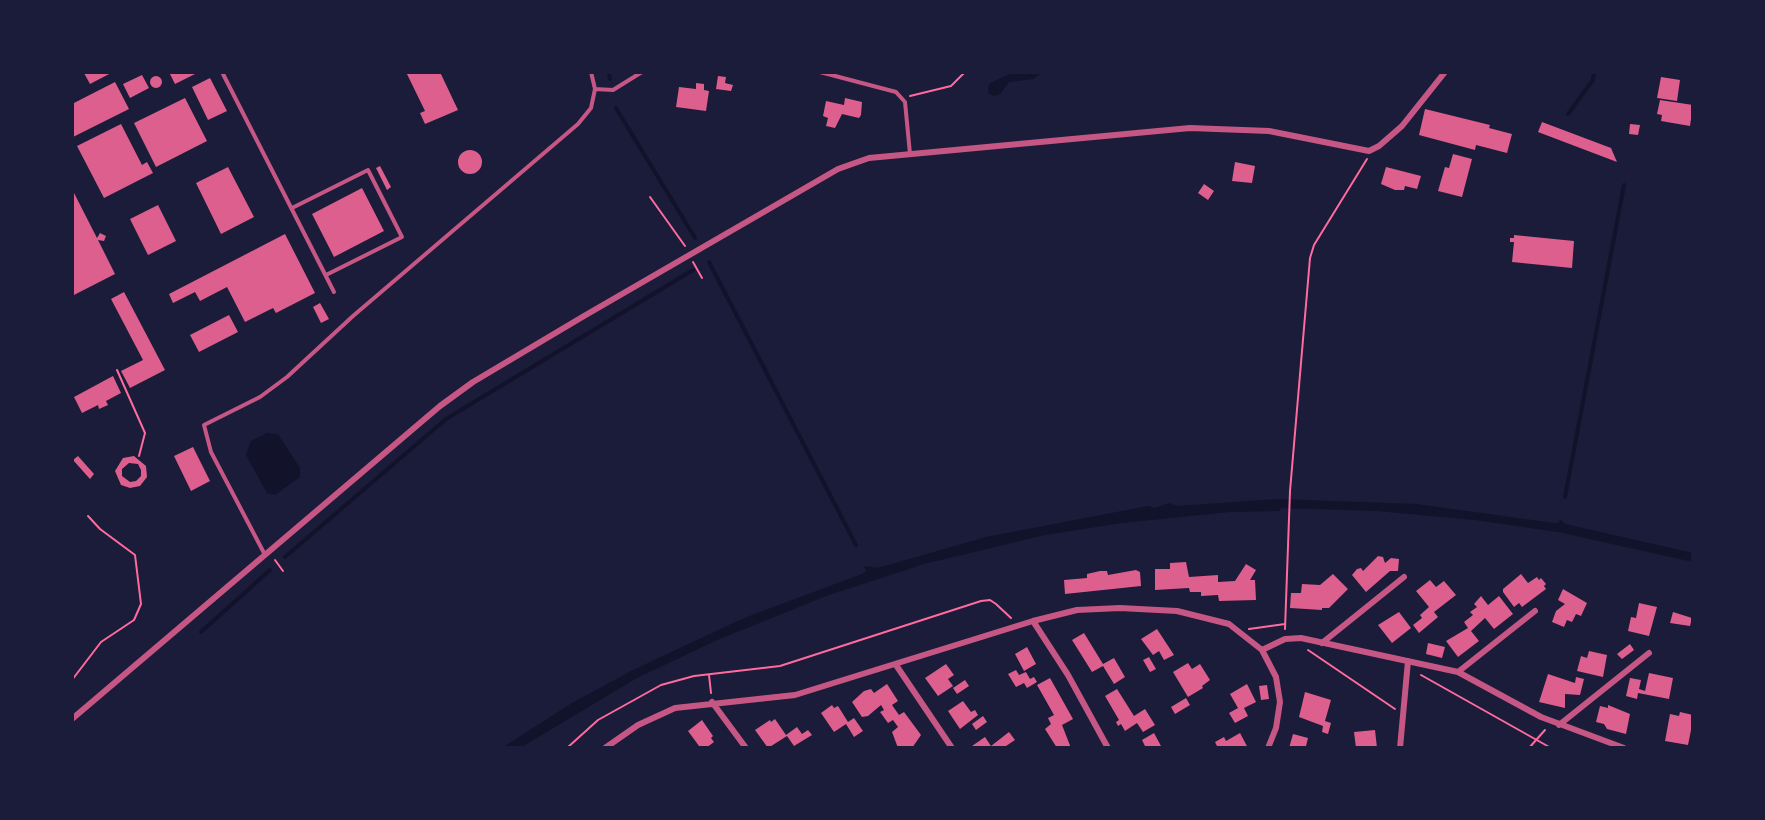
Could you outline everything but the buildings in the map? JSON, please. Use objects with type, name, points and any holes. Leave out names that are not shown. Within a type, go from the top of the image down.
[{"type":"street","points":[[72,719],[266,552],[440,406],[473,382],[838,169],[869,158],[1190,128],[1269,131],[1369,151],[1379,146],[1402,126],[1444,72]]},
{"type":"street","points":[[1322,642],[1404,577]]},
{"type":"street","points":[[605,748],[638,725],[675,708],[712,702],[795,695],[1030,622],[1077,610],[1120,608],[1177,611],[1229,624],[1262,650],[1276,677],[1280,702],[1276,728],[1268,748]]},
{"type":"street","points":[[1458,672],[1535,610]]},
{"type":"street","points":[[1030,622],[1068,675],[1108,748]]},
{"type":"street","points":[[1262,650],[1285,639],[1301,638],[1458,672],[1559,725],[1624,748]]},
{"type":"street","points":[[1559,725],[1649,653]]},
{"type":"street","points":[[1400,748],[1401,713],[1408,661]]},
{"type":"street","points":[[896,665],[952,748]]},
{"type":"street","points":[[712,702],[746,748]]},
{"type":"lane","points":[[222,72],[334,292]]},
{"type":"lane","points":[[266,552],[211,452],[204,425],[260,397],[287,377],[353,316],[578,124],[591,108],[595,89],[591,72]]},
{"type":"lane","points":[[595,89],[613,90],[642,72]]},
{"type":"lane","points":[[820,72],[896,92],[903,99],[908,114],[910,154]]},
{"type":"lane","points":[[292,208],[368,170],[402,237],[326,275]]},
{"type":"path","points":[[903,99],[951,86],[965,72]]},
{"type":"path","points":[[1369,151],[1366,161],[1314,245],[1310,258],[1290,491],[1285,639],[1300,645],[1344,672],[1401,713]]},
{"type":"path","points":[[650,197],[702,278]]},
{"type":"path","points":[[117,370],[145,433],[139,456]]},
{"type":"path","points":[[72,680],[101,642],[134,620],[141,604],[135,555],[100,529],[88,516]]},
{"type":"path","points":[[266,552],[283,571]]},
{"type":"path","points":[[567,748],[598,720],[627,701],[661,685],[694,676],[780,666],[981,601],[990,600],[1012,619],[1030,622]]},
{"type":"path","points":[[1245,629],[1285,624]]},
{"type":"path","points":[[1408,661],[1426,679],[1551,748]]},
{"type":"path","points":[[709,675],[712,702]]},
{"type":"path","points":[[1529,748],[1546,728],[1559,725]]},
{"type":"shaded area","points":[[1013,72],[1043,72],[1033,79],[1009,82],[1000,94],[994,96],[988,93],[989,84]]},
{"type":"shaded area","points":[[267,433],[278,434],[300,468],[300,477],[275,495],[267,493],[246,455],[251,441]]},
{"type":"shaded area","points":[[1278,499],[1416,504],[1554,523],[1559,523],[1560,519],[1565,524],[1693,553],[1693,562],[1558,532],[1475,520],[1377,511],[1281,508],[1280,511],[1229,512],[1122,523],[1045,535],[924,564],[826,596],[715,641],[637,678],[520,748],[502,748],[572,703],[633,670],[744,618],[862,574],[866,571],[864,566],[878,568],[986,537],[1148,506],[1155,508],[1169,503],[1178,506]]},
{"type":"waterway","points":[[609,72],[610,79]]},
{"type":"waterway","points":[[1568,114],[1593,80],[1594,72]]},
{"type":"waterway","points":[[616,108],[695,238]]},
{"type":"waterway","points":[[1565,497],[1624,185]]},
{"type":"waterway","points":[[709,262],[856,545]]},
{"type":"waterway","points":[[285,557],[446,419],[693,270]]},
{"type":"waterway","points":[[201,632],[270,570]]}]
